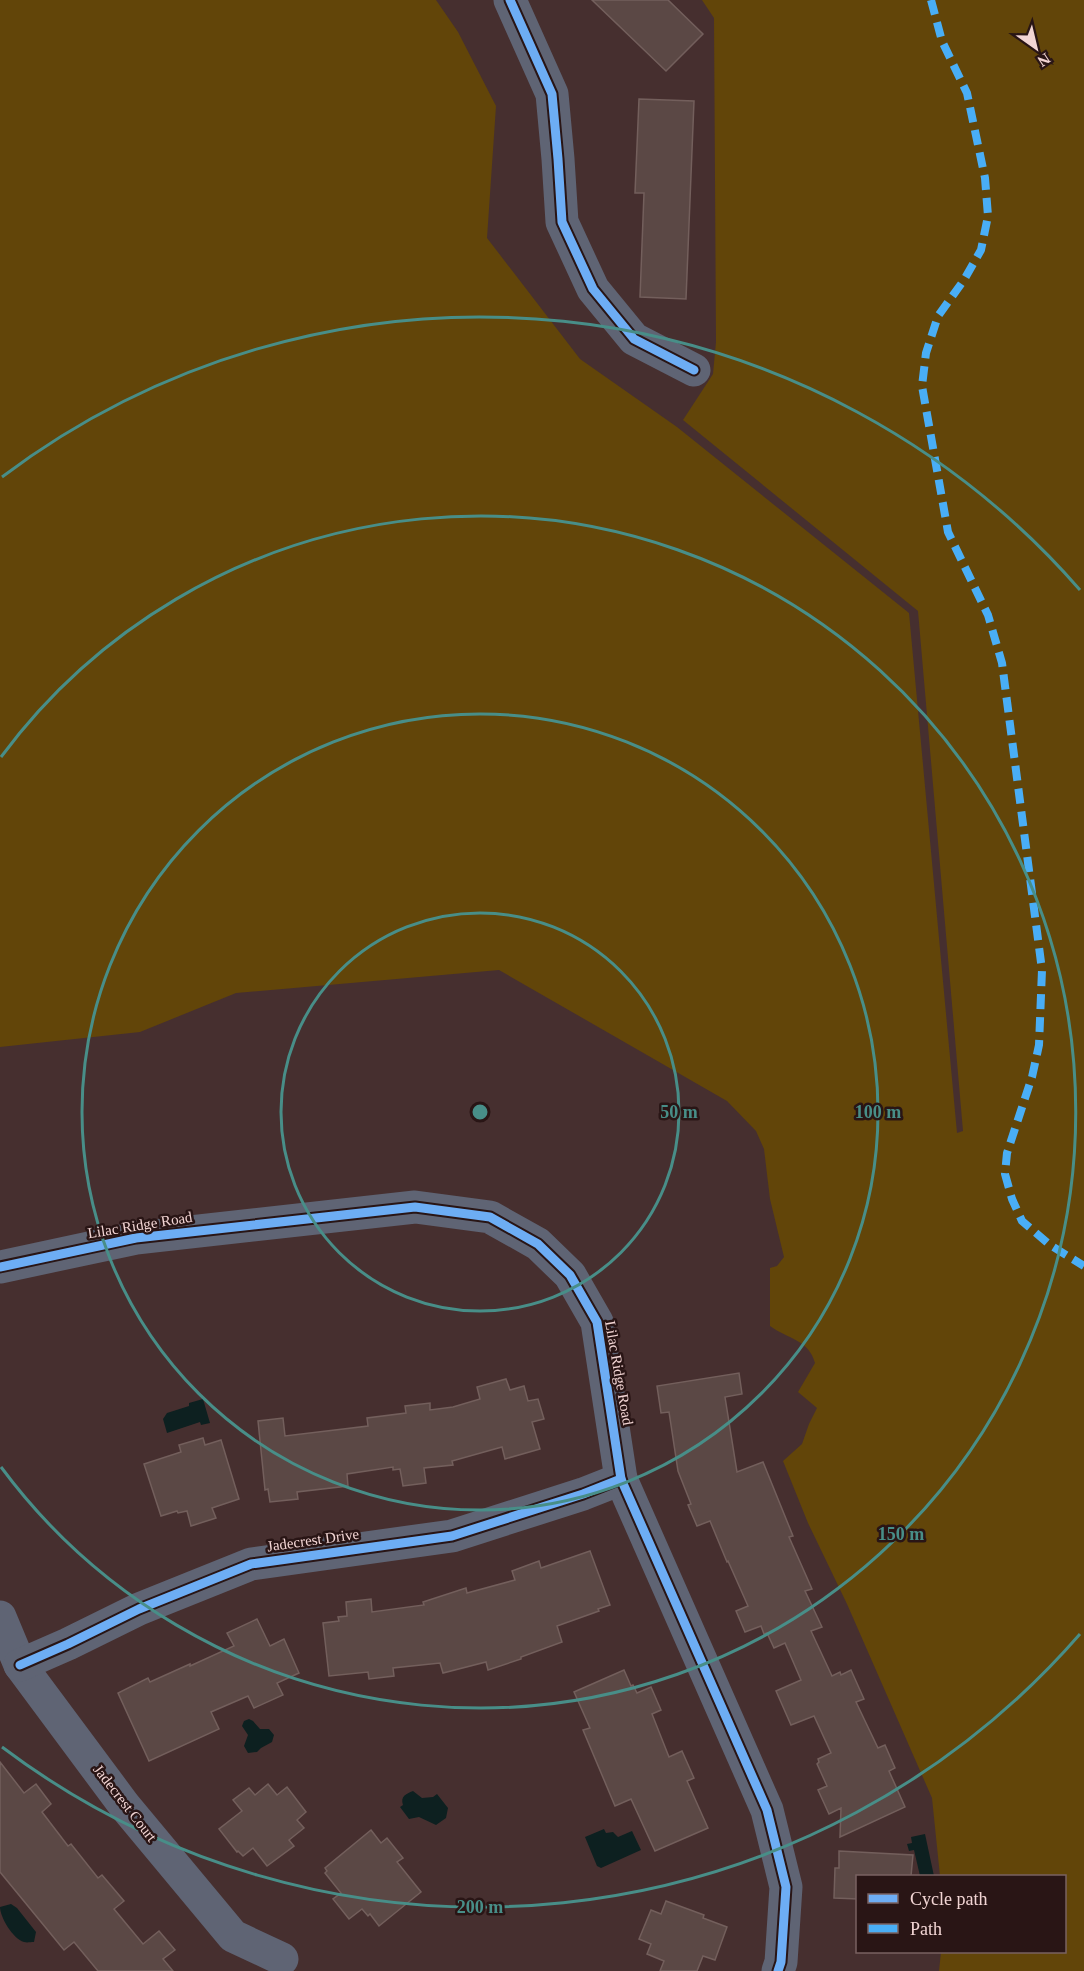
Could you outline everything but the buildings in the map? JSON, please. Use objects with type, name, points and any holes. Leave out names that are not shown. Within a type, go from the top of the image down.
[{"type":"street","points":[[510,0],[552,94],[562,222],[593,289],[634,339],[694,370]]},
{"type":"street","name":"Lilac Ridge Road","points":[[0,1267],[136,1238],[415,1207],[490,1217],[538,1244],[570,1275],[597,1322],[621,1479],[767,1810],[786,1887],[781,1962],[778,1971]]},
{"type":"street","name":"Jadecrest Drive","points":[[20,1665],[139,1609],[251,1564],[452,1536],[583,1494],[621,1479]]},
{"type":"street","name":"Jadecrest Court","points":[[0,1617],[20,1665],[124,1805],[233,1936],[282,1959]]},
{"type":"shaded area","points":[[0,0],[436,0],[458,32],[496,106],[487,238],[580,359],[677,427],[909,613],[957,1133],[963,1131],[918,611],[683,420],[713,374],[716,342],[714,18],[702,0],[1084,0],[1084,1971],[939,1971],[941,1953],[1066,1953],[1066,1875],[940,1875],[932,1798],[847,1604],[808,1523],[783,1461],[802,1444],[817,1408],[798,1392],[815,1363],[808,1349],[770,1326],[770,1268],[777,1266],[784,1257],[770,1199],[764,1149],[756,1131],[727,1101],[499,970],[236,993],[140,1032],[0,1047]]},
{"type":"water","points":[[203,1399],[210,1423],[201,1425],[200,1422],[167,1433],[163,1419],[167,1413]]},
{"type":"water","points":[[249,1719],[260,1729],[269,1729],[274,1735],[272,1742],[257,1752],[248,1753],[244,1746],[248,1735],[242,1726],[244,1721]]},
{"type":"water","points":[[413,1791],[422,1798],[433,1797],[437,1794],[448,1808],[446,1818],[436,1825],[419,1817],[409,1819],[400,1807],[403,1805],[404,1796]]},
{"type":"water","points":[[604,1829],[606,1833],[613,1832],[618,1837],[632,1831],[641,1850],[601,1868],[597,1866],[585,1837]]},
{"type":"water","points":[[925,1834],[934,1875],[920,1875],[914,1850],[909,1851],[907,1844],[912,1843],[911,1837]]},
{"type":"water","points":[[11,1904],[17,1908],[36,1932],[34,1942],[20,1940],[8,1927],[0,1907]]},
{"type":"marked path","points":[[931,0],[942,41],[967,93],[985,178],[988,216],[981,250],[964,280],[938,316],[926,353],[922,386],[948,532],[988,615],[1002,663],[1042,970],[1039,1045],[1032,1077],[1007,1153],[1005,1174],[1012,1199],[1022,1221],[1050,1245],[1084,1266]]},
{"type":"cycle path","points":[[510,0],[552,94],[562,222],[593,289],[634,339],[694,370]]},
{"type":"cycle path","points":[[0,1267],[136,1238],[415,1207],[490,1217],[538,1244],[570,1275],[597,1322],[621,1479],[767,1810],[786,1887],[781,1962],[778,1971]]},
{"type":"cycle path","points":[[20,1665],[139,1609],[251,1564],[452,1536],[583,1494],[621,1479]]}]
